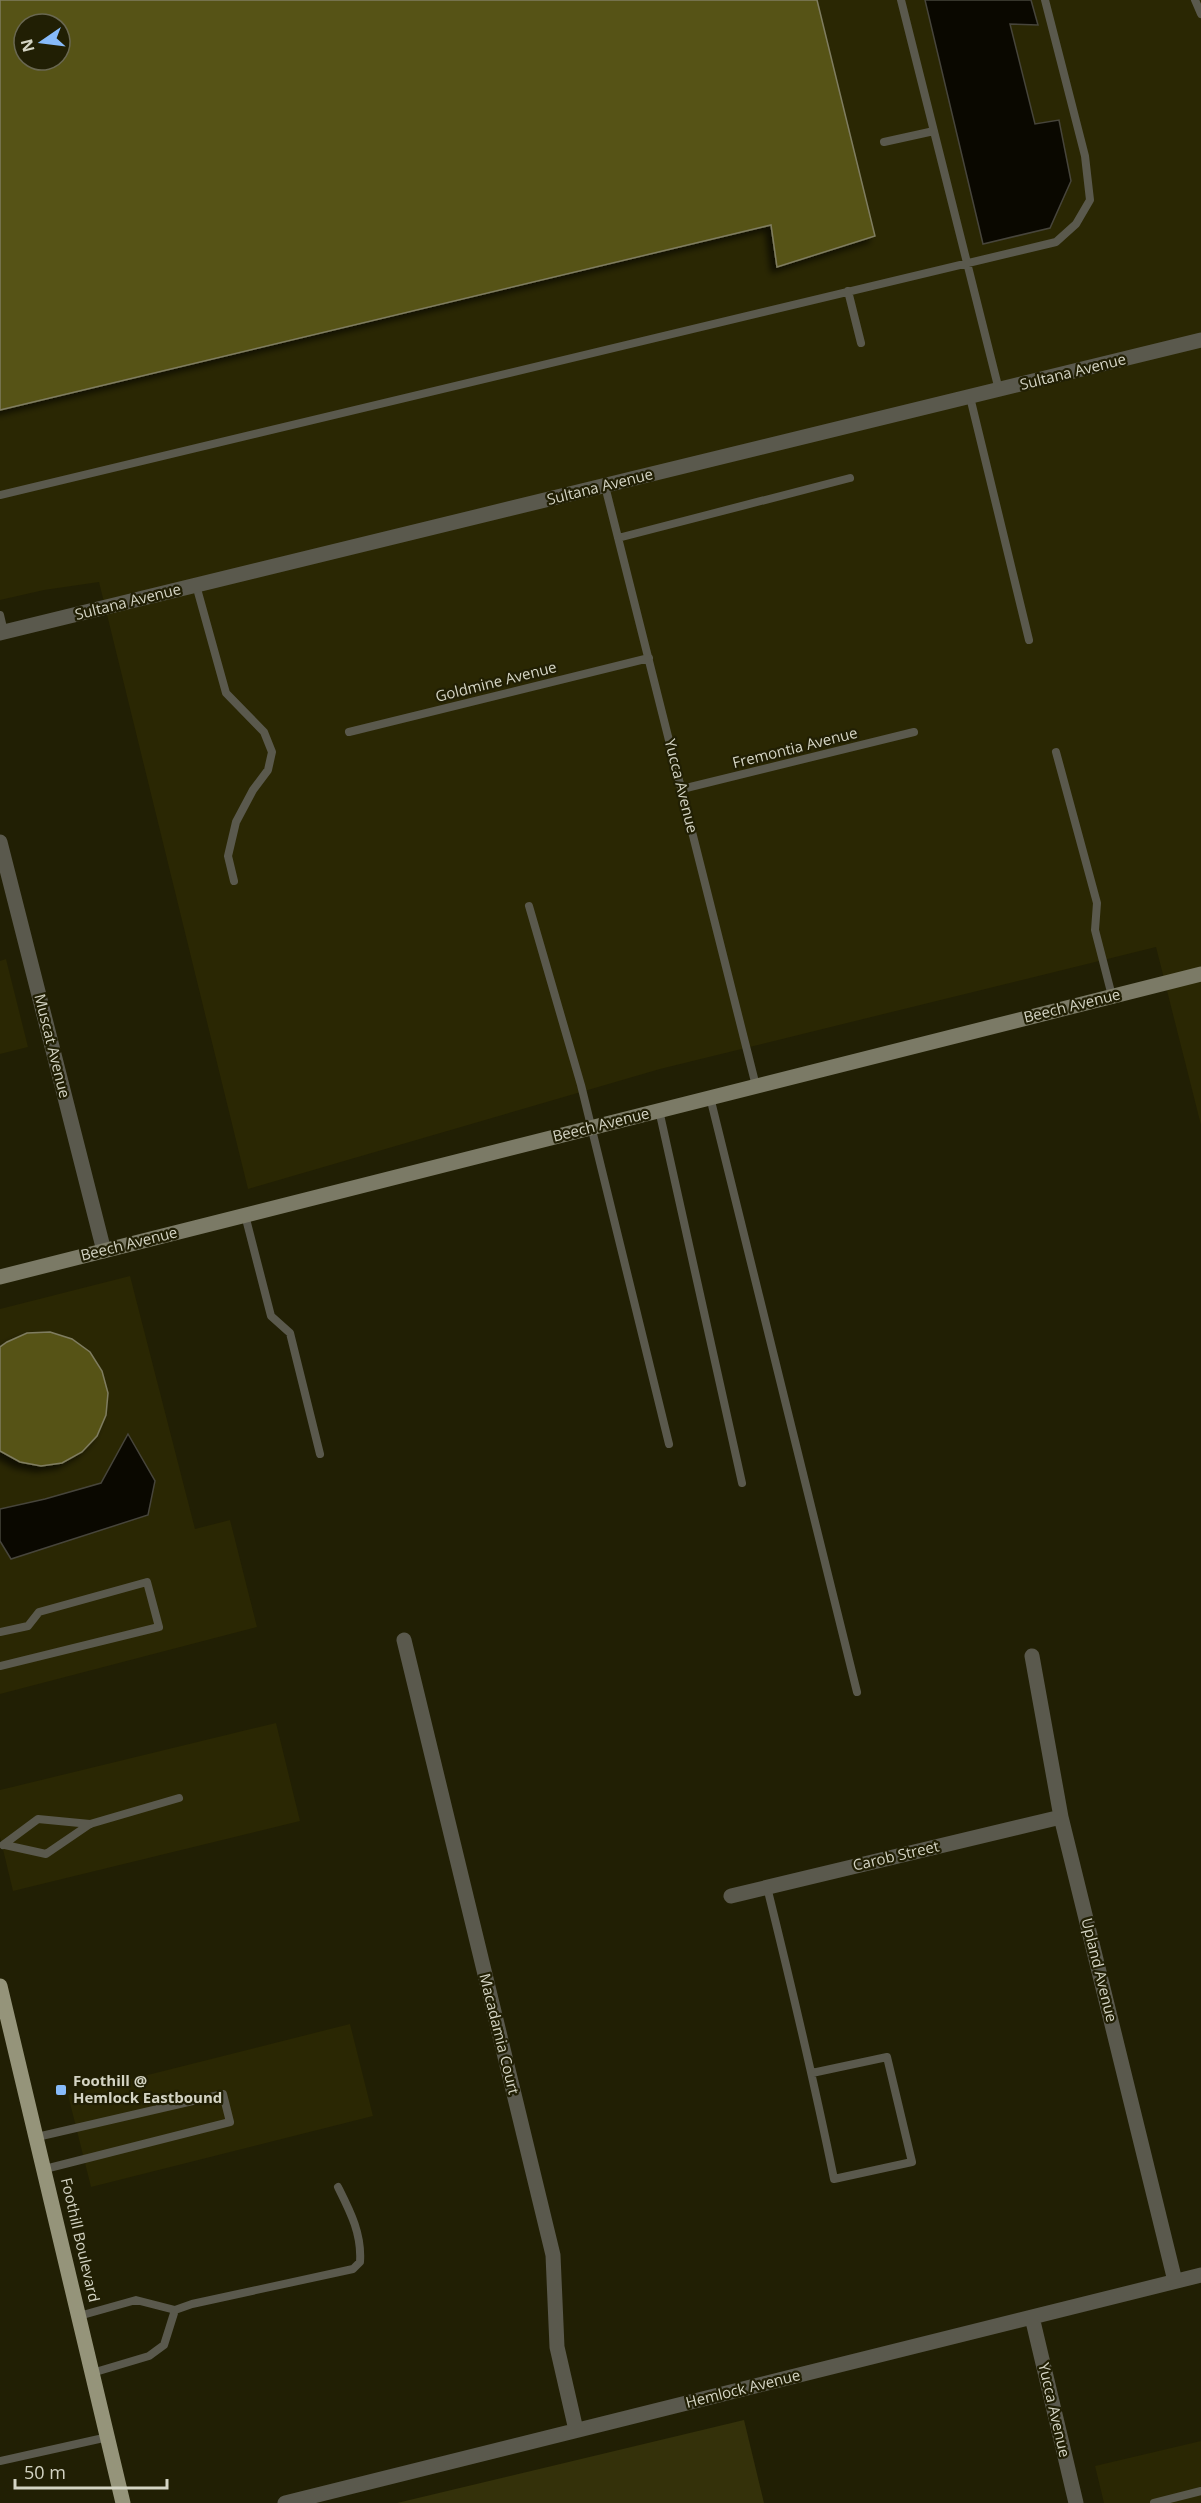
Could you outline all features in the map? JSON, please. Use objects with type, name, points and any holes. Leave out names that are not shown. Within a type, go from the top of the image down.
[{"type":"main road","name":"Beech Avenue","points":[[0,1277],[1201,974]]},
{"type":"main road","name":"Foothill Boulevard","points":[[0,1986],[123,2503]]},
{"type":"street","name":"Sultana Avenue","points":[[2,633],[1201,340]]},
{"type":"street","name":"Muscat Avenue","points":[[0,842],[104,1251]]},
{"type":"street","name":"Macadamia Court","points":[[404,1640],[553,2255],[557,2347],[576,2430]]},
{"type":"street","name":"Upland Avenue","points":[[1032,1656],[1061,1817],[1175,2282]]},
{"type":"street","name":"Carob Street","points":[[731,1896],[1061,1817]]},
{"type":"street","name":"Hemlock Avenue","points":[[285,2503],[1201,2275]]},
{"type":"street","name":"Yucca Avenue","points":[[1032,2317],[1076,2503]]},
{"type":"lane","points":[[901,0],[999,390]]},
{"type":"lane","points":[[0,495],[1056,242],[1076,224],[1090,200],[1085,156],[1045,0]]},
{"type":"lane","points":[[1195,0],[1201,14]]},
{"type":"lane","points":[[884,142],[934,131]]},
{"type":"lane","points":[[848,291],[861,343]]},
{"type":"lane","points":[[970,397],[1029,640]]},
{"type":"lane","points":[[618,538],[850,478]]},
{"type":"lane","name":"Yucca Avenue","points":[[605,486],[756,1086]]},
{"type":"lane","points":[[196,585],[226,693],[264,732],[272,752],[268,770],[253,790],[236,822],[228,856],[234,881]]},
{"type":"lane","points":[[0,615],[2,633]]},
{"type":"lane","name":"Goldmine Avenue","points":[[349,732],[649,658]]},
{"type":"lane","name":"Fremontia Avenue","points":[[682,789],[914,732]]},
{"type":"lane","points":[[1056,752],[1097,903],[1095,930],[1112,996]]},
{"type":"lane","points":[[529,906],[581,1085],[669,1444]]},
{"type":"lane","points":[[710,1097],[857,1692]]},
{"type":"lane","points":[[659,1110],[742,1483]]},
{"type":"lane","points":[[245,1215],[271,1316],[290,1333],[320,1454]]},
{"type":"lane","points":[[0,1632],[28,1626],[39,1612],[147,1582],[159,1628],[0,1666]]},
{"type":"lane","points":[[3,1846],[46,1854],[90,1824],[179,1798]]},
{"type":"lane","points":[[3,1846],[38,1819],[90,1824]]},
{"type":"lane","points":[[767,1887],[812,2073],[834,2179],[912,2162],[886,2057],[812,2073]]},
{"type":"lane","points":[[37,2137],[223,2094],[230,2122],[45,2169]]},
{"type":"lane","points":[[79,2316],[136,2300],[175,2310],[192,2304],[353,2269],[360,2262],[361,2248],[354,2218],[338,2187]]},
{"type":"lane","points":[[92,2373],[149,2356],[164,2345],[175,2310]]},
{"type":"lane","points":[[0,2462],[108,2437]]},
{"type":"lane","points":[[1154,2503],[1201,2490]]},
{"type":"shaded area","points":[[0,0],[1201,0],[1201,1125],[1156,947],[660,1069],[248,1189],[99,582],[44,590],[0,600]]},
{"type":"shaded area","points":[[925,0],[1031,0],[1038,25],[1010,24],[1035,124],[1059,120],[1071,181],[1050,228],[983,244]]},
{"type":"shaded area","points":[[6,959],[28,1047],[0,1054],[0,961]]},
{"type":"shaded area","points":[[130,1276],[195,1529],[230,1520],[257,1627],[0,1694],[0,1309]]},
{"type":"shaded area","points":[[128,1434],[155,1481],[148,1515],[11,1559],[0,1541],[0,1509],[101,1483]]},
{"type":"shaded area","points":[[276,1723],[300,1821],[13,1891],[0,1837],[0,1790]]},
{"type":"shaded area","points":[[350,2024],[373,2116],[91,2187],[68,2095]]},
{"type":"shaded area","points":[[744,2420],[764,2503],[397,2503]]},
{"type":"shaded area","points":[[1201,2441],[1201,2503],[1104,2503],[1095,2466]]},
{"type":"building","points":[[0,0],[817,0],[875,236],[777,267],[771,225],[0,410]]},
{"type":"building","points":[[50,1332],[72,1339],[90,1352],[102,1371],[108,1393],[106,1415],[97,1436],[82,1452],[62,1463],[41,1466],[20,1462],[0,1451],[0,1347],[27,1333]]},
{"type":"place","name":"Foothill @ Hemlock Eastbound","points":[[61,2090]]}]
